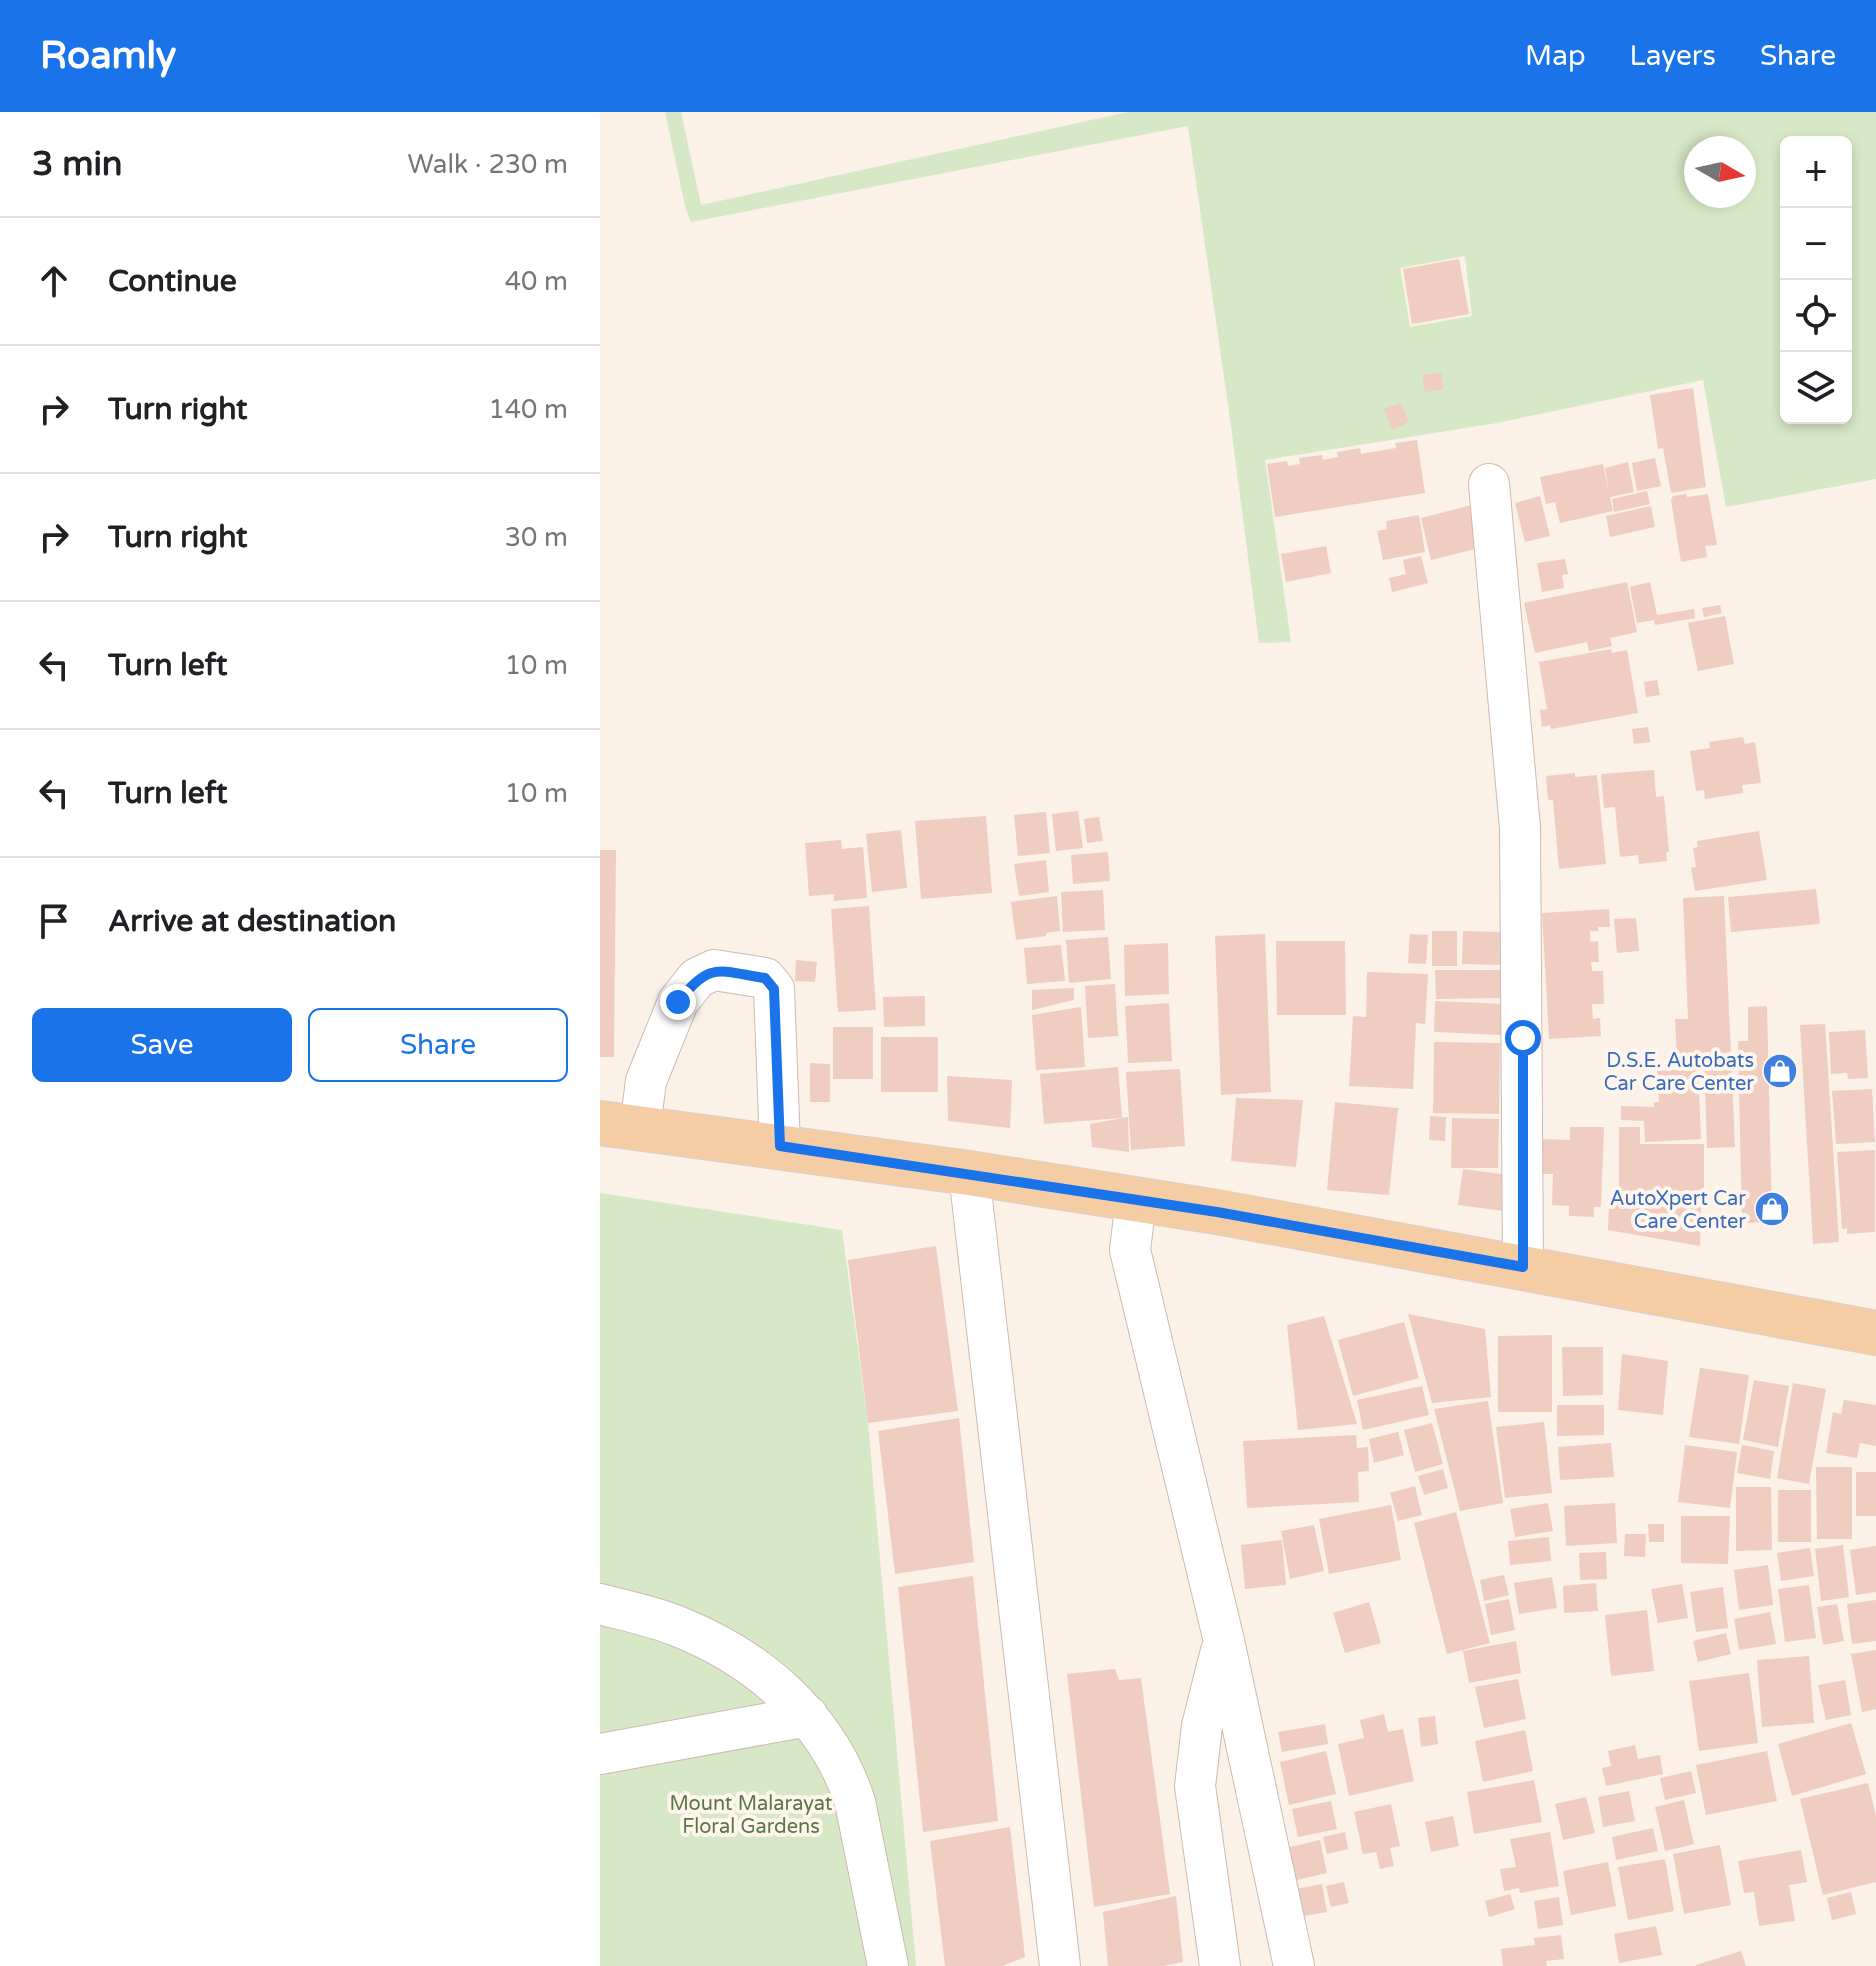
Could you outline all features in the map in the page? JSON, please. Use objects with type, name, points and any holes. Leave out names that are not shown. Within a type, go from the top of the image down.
[{"type":"main road","points":[[620,1126],[969,1173],[1232,1214],[1876,1333]]},
{"type":"street","points":[[1489,484],[1520,828],[1523,1267]]},
{"type":"street","points":[[620,1126],[646,1081],[678,1002],[697,978],[714,970],[765,978],[774,989],[780,1146]]},
{"type":"street","points":[[969,1173],[1060,1966]]},
{"type":"street","points":[[1136,1200],[1130,1250],[1224,1641],[1294,1966]]},
{"type":"street","points":[[600,1604],[675,1625],[720,1647],[766,1678],[808,1716],[826,1738],[855,1802],[888,1966]]},
{"type":"street","points":[[1220,1966],[1195,1786],[1202,1726],[1224,1641]]},
{"type":"street","points":[[600,1754],[808,1716]]},
{"type":"green space","points":[[665,112],[681,112],[701,205],[1128,112],[1876,112],[1876,479],[1726,507],[1703,380],[1497,423],[1265,460],[1291,642],[1259,643],[1188,126],[691,222]],"holes":[[[1465,256],[1472,316],[1410,327],[1400,268]]]},
{"type":"green space","name":"Mount Malarayat Floral Gardens","points":[[600,1193],[842,1230],[868,1423],[916,1966],[600,1966]]},
{"type":"building","points":[[1459,259],[1469,314],[1412,324],[1403,269]]},
{"type":"building","points":[[1441,372],[1443,389],[1425,392],[1422,375]]},
{"type":"building","points":[[1693,388],[1706,487],[1671,493],[1663,448],[1658,449],[1650,395]]},
{"type":"building","points":[[1401,403],[1409,422],[1392,430],[1384,409]]},
{"type":"building","points":[[1417,440],[1425,493],[1275,517],[1267,464],[1287,461],[1288,466],[1300,464],[1299,458],[1322,455],[1323,460],[1338,457],[1337,452],[1360,448],[1361,454],[1396,448],[1395,443]]},
{"type":"building","points":[[1655,458],[1661,486],[1637,491],[1632,463]]},
{"type":"building","points":[[1628,462],[1634,492],[1610,497],[1613,511],[1560,523],[1555,502],[1546,504],[1540,477],[1603,464],[1609,493],[1605,468]]},
{"type":"building","points":[[1647,491],[1650,504],[1614,512],[1612,499]]},
{"type":"building","points":[[1686,494],[1687,497],[1708,494],[1717,545],[1705,546],[1707,557],[1681,562],[1671,500],[1673,496]]},
{"type":"building","points":[[1540,496],[1550,536],[1525,542],[1515,503]]},
{"type":"building","points":[[1476,504],[1487,546],[1431,560],[1421,518]]},
{"type":"building","points":[[1651,506],[1655,527],[1610,537],[1606,516]]},
{"type":"building","points":[[1419,515],[1425,552],[1383,560],[1377,531],[1387,529],[1386,521]]},
{"type":"building","points":[[1326,546],[1331,573],[1286,582],[1281,554]]},
{"type":"building","points":[[1421,556],[1428,583],[1392,592],[1389,578],[1406,574],[1403,560]]},
{"type":"building","points":[[1565,559],[1568,574],[1562,575],[1564,588],[1542,592],[1537,563]]},
{"type":"building","points":[[1627,582],[1637,632],[1610,638],[1612,646],[1589,651],[1587,642],[1535,653],[1524,603]]},
{"type":"building","points":[[1650,582],[1657,615],[1694,609],[1695,618],[1655,625],[1654,620],[1637,623],[1630,587]]},
{"type":"building","points":[[1720,605],[1722,613],[1704,617],[1702,608]]},
{"type":"building","points":[[1725,616],[1734,664],[1698,671],[1688,623]]},
{"type":"building","points":[[1611,649],[1612,653],[1627,650],[1638,713],[1551,729],[1550,725],[1542,727],[1540,710],[1547,709],[1539,662]]},
{"type":"building","points":[[1657,680],[1660,695],[1646,697],[1644,682]]},
{"type":"building","points":[[1648,727],[1650,742],[1634,744],[1632,729]]},
{"type":"building","points":[[1743,737],[1745,744],[1755,742],[1761,783],[1742,785],[1743,793],[1705,799],[1704,790],[1696,791],[1690,751],[1710,748],[1709,742]]},
{"type":"building","points":[[1654,770],[1656,797],[1664,796],[1669,852],[1666,852],[1667,861],[1639,864],[1638,855],[1620,857],[1615,807],[1604,808],[1601,774]]},
{"type":"building","points":[[1575,773],[1575,777],[1597,775],[1606,864],[1559,869],[1553,800],[1548,800],[1546,776]]},
{"type":"building","points":[[1078,811],[1083,848],[1056,851],[1052,814]]},
{"type":"building","points":[[1046,812],[1050,853],[1018,856],[1014,815]]},
{"type":"building","points":[[986,816],[992,893],[921,899],[915,821]]},
{"type":"building","points":[[1099,817],[1103,841],[1087,843],[1084,819]]},
{"type":"building","points":[[901,830],[907,888],[872,892],[866,834]]},
{"type":"building","points":[[1759,831],[1767,880],[1695,891],[1691,868],[1696,867],[1693,848],[1698,847],[1697,841]]},
{"type":"building","points":[[841,840],[842,849],[863,847],[867,898],[834,901],[834,894],[809,896],[805,843]]},
{"type":"building","points":[[600,850],[616,850],[614,1057],[600,1057]]},
{"type":"building","points":[[1108,852],[1110,881],[1073,884],[1071,855]]},
{"type":"building","points":[[1046,860],[1049,892],[1019,896],[1014,864]]},
{"type":"building","points":[[1816,889],[1820,924],[1731,932],[1728,897]]},
{"type":"building","points":[[1103,890],[1105,930],[1063,932],[1061,892]]},
{"type":"building","points":[[1057,896],[1060,931],[1016,940],[1011,902]]},
{"type":"building","points":[[1724,896],[1735,1147],[1707,1148],[1704,1057],[1677,1058],[1675,1019],[1688,1019],[1683,898]]},
{"type":"building","points":[[869,906],[876,1010],[838,1012],[831,909]]},
{"type":"building","points":[[1609,909],[1610,927],[1590,931],[1590,942],[1598,941],[1599,962],[1591,962],[1592,971],[1603,971],[1604,1004],[1592,1004],[1593,1019],[1600,1018],[1601,1036],[1549,1039],[1542,913]]},
{"type":"building","points":[[1636,918],[1639,951],[1617,953],[1614,919]]},
{"type":"building","points":[[1432,931],[1457,931],[1457,966],[1432,966]]},
{"type":"building","points":[[1463,931],[1501,932],[1500,965],[1462,964]]},
{"type":"building","points":[[1265,934],[1271,1092],[1221,1095],[1215,936]]},
{"type":"building","points":[[1410,934],[1428,935],[1426,964],[1408,963]]},
{"type":"building","points":[[1108,937],[1111,979],[1069,983],[1066,940]]},
{"type":"building","points":[[1276,941],[1345,941],[1346,1015],[1277,1015]]},
{"type":"building","points":[[1168,943],[1169,994],[1125,996],[1124,945]]},
{"type":"building","points":[[1061,945],[1065,981],[1027,984],[1024,948]]},
{"type":"building","points":[[796,960],[817,962],[815,982],[795,981]]},
{"type":"building","points":[[1435,970],[1501,970],[1501,998],[1436,999]]},
{"type":"building","points":[[1367,972],[1428,974],[1425,1024],[1416,1023],[1413,1089],[1349,1086],[1353,1016],[1366,1017]]},
{"type":"building","points":[[1115,984],[1118,1036],[1088,1038],[1085,986]]},
{"type":"building","points":[[1074,988],[1074,1000],[1032,1010],[1032,990]]},
{"type":"building","points":[[925,996],[925,1026],[884,1027],[883,997]]},
{"type":"building","points":[[1435,1001],[1503,1004],[1502,1035],[1434,1032]]},
{"type":"building","points":[[1169,1003],[1172,1061],[1128,1063],[1125,1006]]},
{"type":"building","points":[[1767,1006],[1772,1222],[1742,1223],[1738,1041],[1748,1041],[1748,1007]]},
{"type":"building","points":[[1081,1007],[1085,1067],[1036,1070],[1032,1015]]},
{"type":"building","points":[[1825,1024],[1839,1242],[1813,1244],[1800,1025]]},
{"type":"building","points":[[833,1027],[873,1027],[873,1079],[833,1079]]},
{"type":"building","points":[[1865,1030],[1868,1078],[1848,1079],[1847,1073],[1831,1074],[1829,1032]]},
{"type":"building","points":[[881,1037],[938,1037],[938,1092],[881,1092]]},
{"type":"building","points":[[1434,1042],[1500,1043],[1499,1114],[1433,1113]]},
{"type":"building","points":[[810,1063],[830,1064],[830,1102],[810,1102]]},
{"type":"building","points":[[1118,1067],[1122,1118],[1044,1124],[1040,1074]]},
{"type":"building","points":[[1180,1069],[1185,1146],[1131,1150],[1126,1072]]},
{"type":"building","points":[[1698,1069],[1701,1139],[1645,1142],[1644,1121],[1621,1120],[1621,1106],[1654,1107],[1654,1102],[1659,1102],[1657,1071]]},
{"type":"building","points":[[947,1076],[1012,1080],[1010,1128],[948,1121]]},
{"type":"building","points":[[1872,1089],[1875,1142],[1836,1144],[1832,1091]]},
{"type":"building","points":[[1236,1098],[1303,1100],[1296,1167],[1231,1161]]},
{"type":"building","points":[[1335,1102],[1398,1108],[1389,1195],[1327,1190]]},
{"type":"building","points":[[1430,1116],[1446,1117],[1445,1141],[1429,1140]]},
{"type":"building","points":[[1128,1117],[1129,1152],[1092,1147],[1090,1124]]},
{"type":"building","points":[[1452,1118],[1499,1119],[1498,1168],[1451,1168]]},
{"type":"building","points":[[1570,1127],[1604,1127],[1601,1207],[1594,1207],[1594,1217],[1569,1216],[1569,1206],[1552,1205],[1553,1174],[1541,1174],[1541,1139],[1570,1140]]},
{"type":"building","points":[[1619,1127],[1640,1127],[1640,1144],[1704,1144],[1704,1191],[1619,1191]]},
{"type":"building","points":[[1875,1150],[1875,1232],[1847,1234],[1847,1228],[1842,1229],[1837,1152]]},
{"type":"building","points":[[1463,1169],[1516,1176],[1511,1212],[1458,1205]]},
{"type":"building","points":[[1609,1204],[1701,1206],[1700,1246],[1608,1230]]},
{"type":"building","points":[[936,1246],[958,1411],[868,1423],[848,1260]]},
{"type":"building","points":[[1408,1314],[1485,1329],[1491,1397],[1432,1403]]},
{"type":"building","points":[[1324,1316],[1357,1424],[1298,1430],[1287,1325]]},
{"type":"building","points":[[1404,1322],[1419,1378],[1353,1396],[1338,1340]]},
{"type":"building","points":[[1552,1335],[1552,1412],[1498,1412],[1498,1336]]},
{"type":"building","points":[[1562,1347],[1603,1347],[1603,1395],[1563,1396]]},
{"type":"building","points":[[1622,1354],[1668,1361],[1663,1415],[1618,1410]]},
{"type":"building","points":[[1700,1368],[1749,1375],[1739,1444],[1689,1437]]},
{"type":"building","points":[[1754,1380],[1789,1386],[1778,1447],[1743,1440]]},
{"type":"building","points":[[1793,1383],[1826,1389],[1809,1484],[1777,1478]]},
{"type":"building","points":[[1422,1386],[1429,1415],[1363,1430],[1357,1400]]},
{"type":"building","points":[[1844,1400],[1876,1405],[1876,1446],[1860,1443],[1857,1458],[1826,1453],[1833,1412],[1841,1414]]},
{"type":"building","points":[[1488,1401],[1503,1503],[1460,1511],[1434,1409]]},
{"type":"building","points":[[1557,1405],[1604,1405],[1604,1435],[1557,1436]]},
{"type":"building","points":[[959,1418],[974,1562],[895,1574],[878,1431]]},
{"type":"building","points":[[1544,1422],[1552,1493],[1505,1498],[1496,1427]]},
{"type":"building","points":[[1432,1423],[1443,1464],[1415,1472],[1404,1430]]},
{"type":"building","points":[[1398,1432],[1404,1455],[1374,1463],[1369,1439]]},
{"type":"building","points":[[1356,1435],[1357,1448],[1368,1447],[1369,1471],[1358,1472],[1359,1502],[1247,1508],[1243,1441]]},
{"type":"building","points":[[1611,1443],[1614,1477],[1560,1480],[1558,1447]]},
{"type":"building","points":[[1685,1445],[1737,1452],[1730,1508],[1678,1502]]},
{"type":"building","points":[[1742,1445],[1774,1451],[1770,1479],[1737,1473]]},
{"type":"building","points":[[1816,1467],[1852,1467],[1852,1539],[1817,1539]]},
{"type":"building","points":[[1443,1469],[1448,1488],[1424,1495],[1418,1476]]},
{"type":"building","points":[[1856,1472],[1876,1472],[1876,1516],[1856,1516]]},
{"type":"building","points":[[1415,1486],[1422,1515],[1398,1521],[1390,1493]]},
{"type":"building","points":[[1736,1487],[1771,1487],[1772,1550],[1736,1551]]},
{"type":"building","points":[[1778,1490],[1811,1490],[1811,1542],[1778,1542]]},
{"type":"building","points":[[1548,1503],[1553,1531],[1515,1537],[1510,1509]]},
{"type":"building","points":[[1615,1503],[1617,1543],[1566,1546],[1564,1506]]},
{"type":"building","points":[[1391,1505],[1401,1560],[1329,1574],[1319,1519]]},
{"type":"building","points":[[1456,1512],[1490,1643],[1447,1654],[1414,1523]]},
{"type":"building","points":[[1681,1516],[1730,1516],[1728,1564],[1681,1563]]},
{"type":"building","points":[[1648,1524],[1664,1524],[1664,1542],[1649,1542]]},
{"type":"building","points":[[1314,1525],[1324,1571],[1290,1579],[1281,1531]]},
{"type":"building","points":[[1625,1534],[1646,1534],[1645,1557],[1624,1556]]},
{"type":"building","points":[[1549,1537],[1551,1561],[1510,1565],[1508,1541]]},
{"type":"building","points":[[1282,1540],[1286,1585],[1245,1589],[1241,1545]]},
{"type":"building","points":[[1843,1545],[1849,1597],[1821,1601],[1815,1549]]},
{"type":"building","points":[[1876,1546],[1876,1592],[1856,1595],[1850,1550]]},
{"type":"building","points":[[1810,1548],[1814,1576],[1781,1581],[1777,1553]]},
{"type":"building","points":[[1606,1552],[1607,1579],[1580,1580],[1579,1553]]},
{"type":"building","points":[[1768,1565],[1773,1605],[1739,1610],[1734,1570]]},
{"type":"building","points":[[1504,1575],[1509,1595],[1484,1601],[1480,1580]]},
{"type":"building","points":[[973,1576],[998,1821],[923,1832],[898,1587]]},
{"type":"building","points":[[1552,1577],[1557,1608],[1519,1614],[1514,1583]]},
{"type":"building","points":[[1596,1583],[1598,1611],[1564,1613],[1563,1586]]},
{"type":"building","points":[[1682,1584],[1688,1618],[1658,1623],[1651,1589]]},
{"type":"building","points":[[1809,1585],[1816,1638],[1785,1642],[1778,1589]]},
{"type":"building","points":[[1723,1587],[1728,1628],[1696,1632],[1690,1592]]},
{"type":"building","points":[[1509,1599],[1515,1630],[1491,1635],[1485,1604]]},
{"type":"building","points":[[1876,1600],[1876,1641],[1852,1644],[1847,1604]]},
{"type":"building","points":[[1369,1602],[1381,1643],[1345,1653],[1333,1613]]},
{"type":"building","points":[[1837,1604],[1844,1641],[1823,1645],[1817,1607]]},
{"type":"building","points":[[1647,1610],[1654,1671],[1611,1676],[1605,1615]]},
{"type":"building","points":[[1770,1612],[1776,1644],[1739,1650],[1734,1619]]},
{"type":"building","points":[[1726,1633],[1731,1654],[1698,1662],[1693,1641]]},
{"type":"building","points":[[1516,1641],[1521,1673],[1469,1683],[1463,1651]]},
{"type":"building","points":[[1876,1650],[1876,1709],[1862,1712],[1851,1654]]},
{"type":"building","points":[[1809,1656],[1814,1723],[1762,1727],[1757,1660]]},
{"type":"building","points":[[1115,1669],[1119,1680],[1141,1678],[1170,1894],[1094,1907],[1067,1674]]},
{"type":"building","points":[[1749,1673],[1758,1743],[1699,1751],[1689,1681]]},
{"type":"building","points":[[1518,1679],[1526,1719],[1484,1728],[1475,1687]]},
{"type":"building","points":[[1845,1680],[1851,1715],[1826,1720],[1818,1685]]},
{"type":"building","points":[[1384,1714],[1388,1732],[1403,1729],[1414,1781],[1349,1796],[1338,1744],[1364,1738],[1360,1720]]},
{"type":"building","points":[[1435,1716],[1438,1744],[1421,1747],[1418,1718]]},
{"type":"building","points":[[1851,1723],[1866,1774],[1792,1796],[1778,1744]]},
{"type":"building","points":[[1325,1724],[1328,1744],[1282,1752],[1278,1732]]},
{"type":"building","points":[[1525,1730],[1533,1771],[1483,1782],[1475,1741]]},
{"type":"building","points":[[1635,1745],[1638,1759],[1660,1755],[1663,1774],[1606,1786],[1602,1768],[1611,1766],[1608,1751]]},
{"type":"building","points":[[1326,1751],[1336,1794],[1289,1805],[1280,1762]]},
{"type":"building","points":[[1767,1751],[1777,1801],[1706,1815],[1696,1765]]},
{"type":"building","points":[[1691,1771],[1696,1793],[1665,1800],[1660,1778]]},
{"type":"building","points":[[1534,1780],[1542,1822],[1474,1834],[1467,1792]]},
{"type":"building","points":[[1868,1783],[1876,1816],[1876,1882],[1823,1895],[1800,1799]]},
{"type":"building","points":[[1629,1791],[1635,1821],[1603,1827],[1598,1797]]},
{"type":"building","points":[[1586,1797],[1595,1833],[1563,1840],[1555,1804]]},
{"type":"building","points":[[1684,1800],[1694,1844],[1665,1851],[1655,1807]]},
{"type":"building","points":[[1331,1801],[1337,1829],[1298,1837],[1292,1809]]},
{"type":"building","points":[[1391,1804],[1400,1846],[1390,1848],[1394,1866],[1380,1869],[1376,1852],[1363,1854],[1354,1812]]},
{"type":"building","points":[[1453,1816],[1459,1846],[1431,1852],[1425,1822]]},
{"type":"building","points":[[1010,1827],[1025,1957],[1002,1966],[945,1966],[930,1841]]},
{"type":"building","points":[[1653,1828],[1658,1851],[1616,1860],[1612,1837]]},
{"type":"building","points":[[1345,1832],[1348,1849],[1327,1854],[1323,1837]]},
{"type":"building","points":[[1550,1832],[1559,1886],[1520,1893],[1519,1888],[1504,1891],[1500,1869],[1516,1867],[1510,1839]]},
{"type":"building","points":[[1320,1840],[1327,1873],[1293,1881],[1286,1848]]},
{"type":"building","points":[[1720,1845],[1731,1905],[1684,1914],[1673,1854]]},
{"type":"building","points":[[1801,1850],[1807,1882],[1789,1885],[1795,1921],[1759,1926],[1754,1892],[1744,1893],[1738,1861]]},
{"type":"building","points":[[1665,1859],[1674,1911],[1628,1920],[1618,1867]]},
{"type":"building","points":[[1608,1862],[1616,1906],[1571,1915],[1563,1871]]},
{"type":"building","points":[[1344,1882],[1349,1903],[1331,1907],[1326,1886]]},
{"type":"building","points":[[1322,1884],[1327,1912],[1299,1917],[1295,1889]]},
{"type":"building","points":[[1851,1892],[1856,1914],[1832,1920],[1827,1898]]},
{"type":"building","points":[[1510,1894],[1515,1909],[1489,1917],[1485,1901]]},
{"type":"building","points":[[1176,1896],[1183,1962],[1163,1966],[1108,1966],[1103,1912]]},
{"type":"building","points":[[1559,1897],[1563,1925],[1538,1929],[1534,1901]]},
{"type":"building","points":[[1656,1926],[1662,1955],[1619,1963],[1614,1934]]},
{"type":"building","points":[[1561,1935],[1564,1959],[1546,1961],[1547,1966],[1503,1966],[1501,1949],[1535,1945],[1534,1938]]},
{"type":"building","points":[[1741,1951],[1746,1966],[1696,1966],[1696,1965]]},
{"type":"place","name":"D.S.E. Autobats Car Care Center","points":[[1780,1071]]},
{"type":"place","name":"AutoXpert Car Care Center","points":[[1772,1209]]},
{"type":"route","points":[[678,1002],[697,978],[714,970],[765,978],[774,989],[780,1146],[1217,1212],[1523,1267],[1523,1038]]}]
